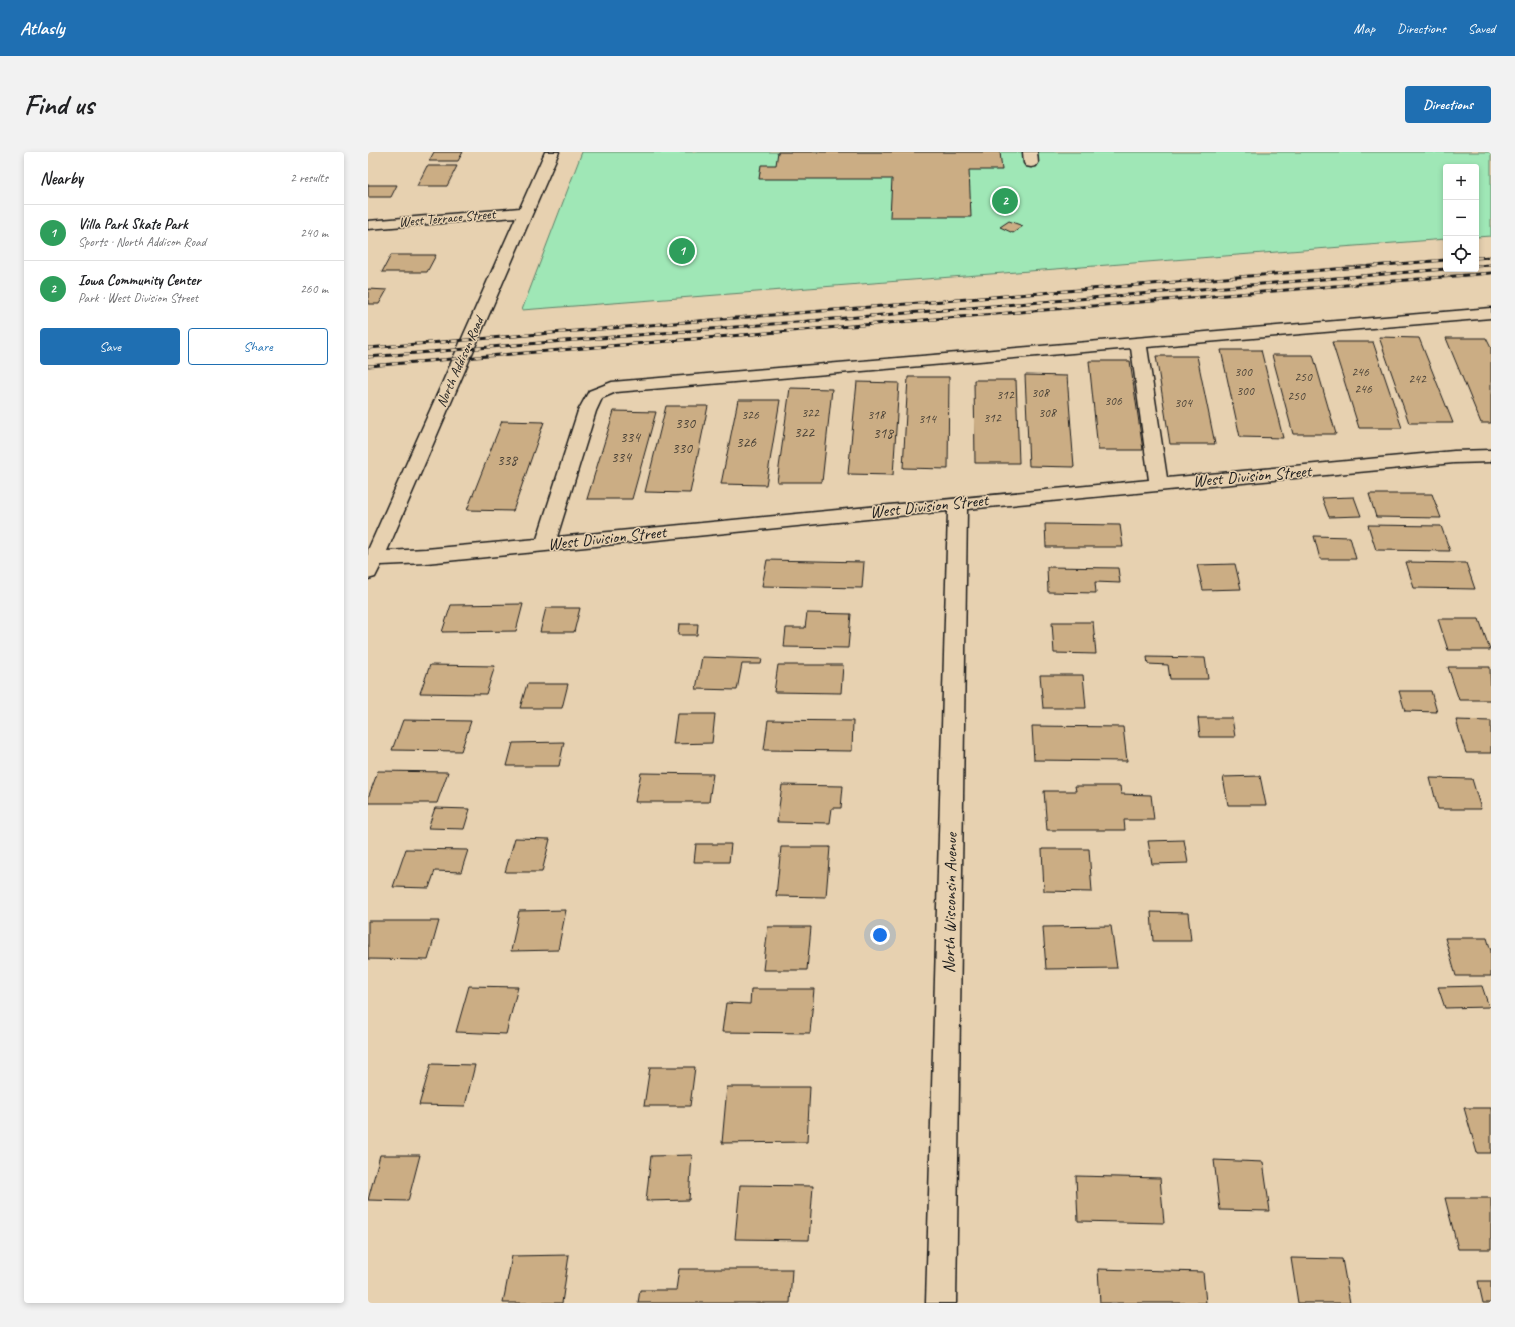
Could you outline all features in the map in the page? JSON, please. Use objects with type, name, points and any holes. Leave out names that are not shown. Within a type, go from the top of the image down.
[{"type":"street","name":"North Addison Road","points":[[370,564],[552,152]]},
{"type":"street","name":"West Terrace Street","points":[[368,225],[526,212]]},
{"type":"street","points":[[546,544],[587,411],[595,394],[612,386],[1491,313]]},
{"type":"street","points":[[1138,342],[1159,485]]},
{"type":"street","name":"West Division Street","points":[[370,564],[426,556],[958,504],[1454,457],[1491,456]]},
{"type":"street","name":"North Wisconsin Avenue","points":[[941,1303],[958,504]]},
{"type":"green space","points":[[582,152],[1491,152],[1491,236],[1479,237],[1479,164],[1443,164],[1443,239],[522,310]]},
{"type":"building","points":[[434,152],[463,152],[458,161],[429,161]]},
{"type":"building","points":[[778,152],[1000,152],[1002,170],[969,170],[971,217],[890,217],[892,179],[759,179],[761,165],[776,165]]},
{"type":"building","points":[[427,166],[457,166],[447,186],[417,186]]},
{"type":"building","points":[[368,185],[397,185],[391,197],[368,197]]},
{"type":"building","points":[[1009,221],[1023,226],[1013,233],[1000,227]]},
{"type":"building","points":[[391,255],[436,255],[427,272],[382,272]]},
{"type":"building","points":[[368,289],[387,290],[379,304],[368,304]]},
{"type":"building","points":[[1379,337],[1419,338],[1453,423],[1409,423]]},
{"type":"building","points":[[1446,338],[1486,338],[1491,348],[1491,423],[1481,423]]},
{"type":"building","points":[[1332,342],[1373,342],[1402,428],[1359,428]]},
{"type":"building","points":[[1221,350],[1261,350],[1283,438],[1240,437]]},
{"type":"building","points":[[1272,355],[1313,355],[1336,434],[1293,434]]},
{"type":"building","points":[[1156,356],[1197,356],[1215,444],[1170,444]]},
{"type":"building","points":[[1089,361],[1130,361],[1143,450],[1098,450]]},
{"type":"building","points":[[1025,375],[1067,376],[1074,467],[1029,466]]},
{"type":"building","points":[[908,377],[949,377],[948,469],[903,468]]},
{"type":"building","points":[[974,380],[1016,380],[1019,463],[975,463]]},
{"type":"building","points":[[857,382],[899,383],[893,475],[848,474]]},
{"type":"building","points":[[790,388],[832,389],[822,482],[777,482]]},
{"type":"building","points":[[738,400],[780,400],[766,485],[721,484]]},
{"type":"building","points":[[666,406],[708,406],[690,493],[645,492]]},
{"type":"building","points":[[614,411],[656,412],[632,499],[587,499]]},
{"type":"building","points":[[502,421],[544,422],[513,511],[467,510]]},
{"type":"building","points":[[1369,494],[1432,494],[1441,518],[1376,517]]},
{"type":"building","points":[[1354,497],[1361,516],[1329,517],[1322,498]]},
{"type":"building","points":[[1045,524],[1120,525],[1123,547],[1046,547]]},
{"type":"building","points":[[1368,525],[1441,526],[1450,551],[1376,550]]},
{"type":"building","points":[[1314,536],[1350,537],[1356,559],[1320,559]]},
{"type":"building","points":[[767,560],[864,562],[862,588],[762,586]]},
{"type":"building","points":[[1406,562],[1466,563],[1475,589],[1414,588]]},
{"type":"building","points":[[1235,564],[1241,589],[1203,590],[1197,565]]},
{"type":"building","points":[[1047,567],[1118,568],[1120,583],[1095,582],[1096,593],[1048,592]]},
{"type":"building","points":[[523,604],[516,631],[442,632],[451,605]]},
{"type":"building","points":[[546,608],[580,608],[574,632],[540,632]]},
{"type":"building","points":[[807,613],[851,614],[848,648],[784,647],[786,628],[805,628]]},
{"type":"building","points":[[1438,619],[1479,619],[1490,650],[1448,650]]},
{"type":"building","points":[[1052,622],[1093,622],[1096,654],[1054,653]]},
{"type":"building","points":[[679,624],[698,624],[697,635],[678,635]]},
{"type":"building","points":[[702,657],[762,659],[761,664],[742,664],[737,690],[696,689]]},
{"type":"building","points":[[1147,657],[1205,658],[1208,679],[1170,679],[1168,665],[1148,664]]},
{"type":"building","points":[[430,665],[495,666],[486,694],[420,693]]},
{"type":"building","points":[[778,665],[843,665],[841,693],[774,692]]},
{"type":"building","points":[[1448,667],[1490,667],[1491,700],[1459,700]]},
{"type":"building","points":[[1040,675],[1083,675],[1086,708],[1043,708]]},
{"type":"building","points":[[527,684],[568,684],[562,708],[520,708]]},
{"type":"building","points":[[1399,691],[1431,691],[1437,712],[1405,711]]},
{"type":"building","points":[[677,714],[715,714],[712,743],[673,744]]},
{"type":"building","points":[[1198,718],[1232,718],[1235,737],[1200,737]]},
{"type":"building","points":[[403,720],[471,721],[461,751],[392,750]]},
{"type":"building","points":[[768,720],[853,721],[852,751],[764,750]]},
{"type":"building","points":[[1456,720],[1491,721],[1491,753],[1466,753]]},
{"type":"building","points":[[1032,726],[1123,727],[1127,761],[1034,760]]},
{"type":"building","points":[[564,742],[559,766],[507,766],[513,743]]},
{"type":"building","points":[[378,771],[448,772],[437,803],[368,803],[368,798]]},
{"type":"building","points":[[641,773],[713,774],[709,802],[635,802]]},
{"type":"building","points":[[1260,776],[1266,805],[1228,805],[1223,777]]},
{"type":"building","points":[[1430,778],[1472,779],[1481,809],[1438,809]]},
{"type":"building","points":[[782,785],[843,786],[841,808],[832,808],[830,823],[777,822]]},
{"type":"building","points":[[1075,786],[1120,786],[1121,794],[1151,795],[1154,820],[1124,820],[1125,830],[1047,830],[1044,791],[1076,791]]},
{"type":"building","points":[[435,808],[470,809],[464,829],[428,828]]},
{"type":"building","points":[[515,838],[550,839],[542,872],[505,872]]},
{"type":"building","points":[[1184,840],[1188,863],[1152,864],[1148,841]]},
{"type":"building","points":[[696,844],[731,844],[729,862],[694,862]]},
{"type":"building","points":[[781,847],[830,847],[826,897],[776,896]]},
{"type":"building","points":[[406,849],[468,850],[461,872],[435,871],[429,888],[393,887]]},
{"type":"building","points":[[1042,849],[1089,849],[1092,892],[1044,891]]},
{"type":"building","points":[[566,910],[558,950],[511,951],[519,911]]},
{"type":"building","points":[[1151,912],[1188,913],[1191,941],[1153,941]]},
{"type":"building","points":[[368,921],[439,921],[428,960],[368,959]]},
{"type":"building","points":[[1111,926],[1117,968],[1046,969],[1043,927]]},
{"type":"building","points":[[768,927],[811,927],[807,970],[763,970]]},
{"type":"building","points":[[1445,938],[1487,938],[1491,951],[1491,976],[1456,976]]},
{"type":"building","points":[[469,986],[518,987],[506,1034],[456,1032]]},
{"type":"building","points":[[1482,986],[1489,1007],[1445,1008],[1438,987]]},
{"type":"building","points":[[751,989],[814,989],[810,1033],[722,1032],[726,1003],[750,1004]]},
{"type":"building","points":[[431,1064],[475,1065],[465,1106],[419,1105]]},
{"type":"building","points":[[650,1067],[695,1067],[690,1106],[644,1106]]},
{"type":"building","points":[[727,1087],[810,1087],[807,1142],[722,1143]]},
{"type":"building","points":[[1464,1108],[1491,1108],[1491,1153],[1477,1153]]},
{"type":"building","points":[[380,1155],[420,1155],[408,1201],[368,1200]]},
{"type":"building","points":[[692,1155],[689,1200],[646,1201],[651,1156]]},
{"type":"building","points":[[1214,1160],[1263,1162],[1270,1211],[1220,1210]]},
{"type":"building","points":[[1076,1176],[1160,1178],[1164,1223],[1078,1221]]},
{"type":"building","points":[[740,1185],[813,1186],[809,1240],[735,1239]]},
{"type":"building","points":[[1445,1198],[1491,1198],[1491,1249],[1458,1249]]},
{"type":"building","points":[[569,1255],[562,1303],[503,1303],[512,1256]]},
{"type":"building","points":[[1291,1258],[1342,1259],[1350,1303],[1298,1303]]},
{"type":"building","points":[[679,1269],[792,1269],[790,1303],[638,1303],[640,1290],[676,1290]]},
{"type":"building","points":[[1098,1269],[1203,1272],[1206,1303],[1100,1303]]},
{"type":"building","points":[[1478,1281],[1491,1281],[1491,1303],[1483,1303]]},
{"type":"railway","points":[[1479,258],[1491,257]]},
{"type":"railway","points":[[368,348],[1443,260]]},
{"type":"railway","points":[[1479,266],[1491,265]]},
{"type":"railway","points":[[368,357],[1443,269]]},
{"type":"railway","points":[[368,366],[1491,273]]},
{"type":"place","name":"Iowa Community Center","points":[[1005,201]]},
{"type":"place","name":"Villa Park Skate Park","points":[[682,251]]}]
